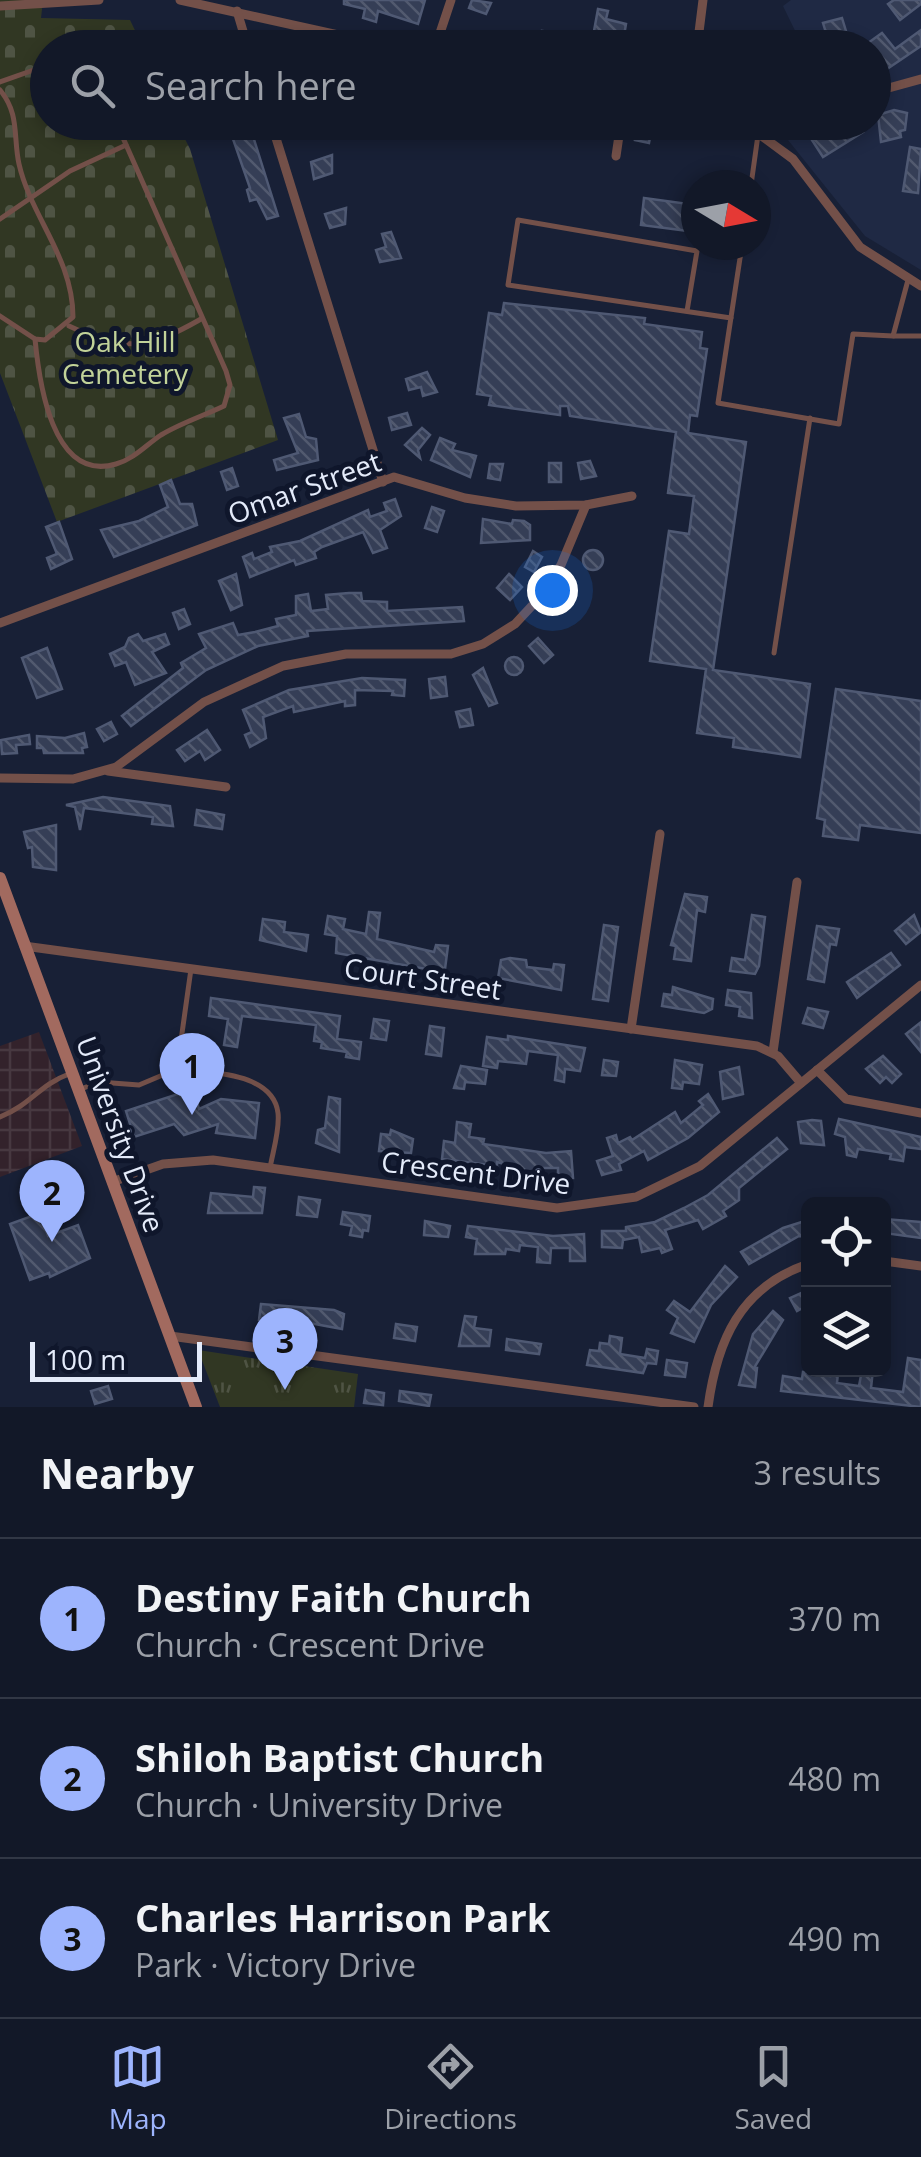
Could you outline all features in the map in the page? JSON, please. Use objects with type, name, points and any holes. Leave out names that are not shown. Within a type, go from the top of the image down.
[{"type":"main road","name":"University Drive","points":[[0,878],[196,1407]]},
{"type":"street","points":[[0,6],[100,0]]},
{"type":"street","points":[[180,0],[320,30]]},
{"type":"street","points":[[441,30],[451,0]]},
{"type":"street","points":[[699,30],[703,0]]},
{"type":"street","points":[[237,11],[243,30]]},
{"type":"street","points":[[891,87],[921,79]]},
{"type":"street","points":[[278,140],[383,482]]},
{"type":"street","points":[[616,156],[618,140]]},
{"type":"street","points":[[773,140],[798,165],[860,247],[921,286]]},
{"type":"street","name":"Omar Street","points":[[0,623],[401,477],[498,504],[586,505],[632,496]]},
{"type":"street","points":[[0,778],[63,780],[106,770],[133,758],[204,702],[269,671],[346,654],[451,654],[494,639],[525,615],[547,588],[586,505]]},
{"type":"street","points":[[106,770],[226,788]]},
{"type":"street","points":[[631,1029],[660,834]]},
{"type":"street","points":[[797,882],[773,1052],[801,1083]]},
{"type":"street","name":"Court Street","points":[[24,946],[773,1052]]},
{"type":"street","name":"Crescent Drive","points":[[112,1182],[155,1166],[192,1160],[545,1208],[598,1206],[647,1193],[686,1174],[921,985]]},
{"type":"street","points":[[817,1070],[846,1098],[921,1113]]},
{"type":"street","points":[[891,1262],[921,1266]]},
{"type":"street","points":[[708,1407],[717,1354],[732,1321],[762,1289],[801,1268]]},
{"type":"street","points":[[170,1336],[694,1407]]},
{"type":"lane","points":[[0,82],[30,71]]},
{"type":"lane","points":[[0,90],[16,121],[18,161],[51,232],[72,294],[72,317],[68,325],[45,340],[35,340],[0,316]]},
{"type":"lane","points":[[35,340],[42,391],[56,430],[75,458],[107,466],[134,456],[175,427],[224,406],[230,385],[124,140]]},
{"type":"lane","points":[[753,170],[758,140]]},
{"type":"lane","points":[[0,218],[70,170],[126,146]]},
{"type":"lane","points":[[687,311],[697,251],[518,220],[508,285],[731,318]]},
{"type":"lane","points":[[740,260],[718,403],[840,424],[853,334],[921,336]]},
{"type":"lane","points":[[893,336],[908,280]]},
{"type":"lane","points":[[68,325],[90,336],[136,347],[154,343],[201,319]]},
{"type":"lane","points":[[774,652],[810,418]]},
{"type":"lane","points":[[178,1069],[191,968]]},
{"type":"lane","points":[[78,1090],[99,1082],[139,1085],[178,1069],[250,1077],[274,1102],[278,1113],[270,1168]]},
{"type":"lane","points":[[0,1117],[28,1105],[50,1081],[72,1073]]},
{"type":"shaded area","points":[[791,0],[921,0],[921,270],[865,236],[788,140],[891,140],[891,30],[795,30],[783,6]]},
{"type":"shaded area","points":[[39,1032],[82,1146],[0,1177],[0,1046]]},
{"type":"green space","name":"Oak Hill Cemetery","points":[[0,0],[43,0],[41,18],[130,20],[135,30],[30,30],[30,140],[186,140],[278,440],[57,522],[0,373]]},
{"type":"green space","points":[[198,1350],[358,1374],[354,1407],[220,1407]]},
{"type":"building","points":[[344,0],[425,0],[418,24],[378,11],[376,22],[363,18],[365,9],[344,4]]},
{"type":"building","points":[[472,0],[491,3],[486,14],[469,8]]},
{"type":"building","points":[[894,0],[921,0],[921,4],[900,20],[888,4]]},
{"type":"building","points":[[598,9],[608,11],[606,19],[626,24],[625,30],[594,30]]},
{"type":"building","points":[[842,18],[846,30],[825,30],[823,23]]},
{"type":"building","points":[[921,30],[921,46],[891,66],[891,44],[895,49]]},
{"type":"building","points":[[891,111],[907,113],[901,137],[891,140]]},
{"type":"building","points":[[233,140],[254,140],[278,216],[267,219],[257,199],[250,201],[250,188]]},
{"type":"building","points":[[812,140],[850,140],[823,157]]},
{"type":"building","points":[[910,147],[921,149],[918,193],[903,191]]},
{"type":"building","points":[[332,155],[332,173],[314,179],[311,162]]},
{"type":"building","points":[[644,198],[681,203],[681,230],[641,225]]},
{"type":"building","points":[[346,208],[345,224],[330,228],[325,214]]},
{"type":"building","points":[[391,232],[401,258],[380,262],[376,250],[386,247],[382,234]]},
{"type":"building","points":[[504,303],[645,318],[644,324],[702,332],[700,348],[707,349],[697,416],[690,415],[688,433],[746,442],[713,670],[810,684],[800,757],[733,747],[734,738],[697,733],[706,669],[650,661],[669,531],[689,534],[694,496],[668,493],[676,432],[570,416],[568,406],[560,406],[560,415],[489,405],[491,396],[477,394],[489,313],[502,315]]},
{"type":"building","points":[[427,372],[437,392],[423,396],[421,387],[409,390],[406,379]]},
{"type":"building","points":[[407,413],[411,425],[392,430],[389,418]]},
{"type":"building","points":[[299,414],[306,437],[316,439],[318,460],[277,470],[274,460],[298,453],[284,418]]},
{"type":"building","points":[[422,428],[430,435],[418,450],[420,458],[405,445]]},
{"type":"building","points":[[440,438],[455,444],[452,450],[476,456],[470,477],[431,460]]},
{"type":"building","points":[[590,461],[596,476],[581,479],[578,463]]},
{"type":"building","points":[[549,463],[561,463],[561,482],[549,482]]},
{"type":"building","points":[[490,464],[503,464],[500,480],[488,478]]},
{"type":"building","points":[[232,468],[238,486],[227,490],[221,472]]},
{"type":"building","points":[[171,480],[180,504],[192,504],[197,525],[114,557],[101,530],[139,521],[168,507],[160,485]]},
{"type":"building","points":[[395,499],[401,516],[380,530],[387,548],[373,553],[363,532],[322,547],[314,552],[316,558],[296,565],[294,560],[250,577],[243,557],[252,553],[254,559],[272,552],[270,547],[300,541],[368,510],[370,517],[387,511],[384,503]]},
{"type":"building","points":[[432,507],[444,511],[437,532],[425,528]]},
{"type":"building","points":[[483,519],[512,524],[513,520],[524,521],[530,525],[530,540],[481,543]]},
{"type":"building","points":[[59,522],[72,559],[51,569],[47,558],[57,554],[46,527]]},
{"type":"building","points":[[593,550],[603,560],[593,570],[583,560]]},
{"type":"building","points":[[533,551],[542,557],[534,572],[525,567]]},
{"type":"building","points":[[236,574],[242,605],[231,610],[219,581]]},
{"type":"building","points":[[509,574],[522,587],[510,600],[497,588]]},
{"type":"building","points":[[361,593],[362,601],[387,602],[387,611],[462,607],[464,621],[307,631],[308,636],[258,646],[206,670],[131,726],[122,716],[183,668],[181,663],[206,648],[199,634],[233,623],[238,635],[278,626],[276,619],[296,615],[296,596],[308,594],[311,611],[328,609],[326,595]]},
{"type":"building","points":[[184,609],[190,624],[179,629],[173,613]]},
{"type":"building","points":[[138,634],[143,641],[165,634],[169,644],[152,652],[166,673],[135,685],[126,662],[115,666],[110,654],[125,647],[129,638]]},
{"type":"building","points":[[538,638],[553,655],[544,663],[529,646]]},
{"type":"building","points":[[47,648],[62,689],[37,698],[22,658]]},
{"type":"building","points":[[514,657],[521,659],[521,673],[514,675],[507,673],[505,666],[507,659]]},
{"type":"building","points":[[483,668],[497,703],[489,706],[473,675]]},
{"type":"building","points":[[445,677],[447,696],[431,698],[429,679]]},
{"type":"building","points":[[362,678],[405,680],[404,696],[392,695],[393,691],[355,690],[355,705],[345,706],[345,701],[294,712],[293,706],[263,717],[266,738],[250,747],[245,735],[252,732],[243,710],[289,690]]},
{"type":"building","points":[[836,689],[921,701],[921,833],[860,825],[858,840],[823,836],[825,820],[817,818]]},
{"type":"building","points":[[470,709],[473,725],[460,727],[456,712]]},
{"type":"building","points":[[111,722],[117,734],[104,741],[97,729]]},
{"type":"building","points":[[207,730],[220,750],[205,760],[200,751],[185,761],[177,750]]},
{"type":"building","points":[[84,733],[87,747],[82,748],[83,753],[44,753],[43,748],[37,748],[37,736],[65,738]]},
{"type":"building","points":[[29,735],[30,744],[16,745],[17,753],[2,754],[1,740]]},
{"type":"building","points":[[103,797],[170,806],[173,826],[152,824],[153,817],[84,808],[80,830],[75,807],[66,805]]},
{"type":"building","points":[[197,810],[224,815],[222,829],[195,825]]},
{"type":"building","points":[[56,825],[56,870],[33,867],[32,847],[28,848],[24,832]]},
{"type":"building","points":[[685,894],[707,897],[705,912],[697,910],[691,961],[674,959],[676,946],[671,945]]},
{"type":"building","points":[[369,912],[380,913],[377,939],[434,952],[436,945],[448,946],[444,977],[431,976],[432,970],[336,953],[337,936],[325,934],[328,916],[345,919],[343,929],[366,934]]},
{"type":"building","points":[[752,915],[765,917],[759,966],[755,974],[730,971],[732,958],[745,960]]},
{"type":"building","points":[[914,915],[921,932],[906,944],[895,931]]},
{"type":"building","points":[[263,919],[285,922],[284,932],[308,935],[306,951],[260,940]]},
{"type":"building","points":[[604,925],[618,927],[608,1001],[593,999]]},
{"type":"building","points":[[817,926],[839,929],[836,945],[830,944],[824,982],[808,979]]},
{"type":"building","points":[[891,953],[900,965],[857,998],[847,982]]},
{"type":"building","points":[[501,960],[526,960],[527,967],[553,970],[554,964],[564,965],[561,990],[498,978]]},
{"type":"building","points":[[673,987],[713,999],[712,1009],[704,1013],[662,1006],[664,994],[672,995]]},
{"type":"building","points":[[728,990],[751,993],[752,1018],[739,1016],[740,1007],[726,1005]]},
{"type":"building","points":[[211,998],[340,1016],[337,1039],[361,1042],[359,1059],[346,1057],[347,1052],[321,1048],[322,1042],[314,1041],[316,1025],[242,1016],[237,1047],[224,1045],[228,1019],[209,1016]]},
{"type":"building","points":[[808,1008],[828,1012],[823,1028],[803,1023]]},
{"type":"building","points":[[374,1019],[389,1021],[386,1040],[371,1038]]},
{"type":"building","points":[[921,1022],[921,1052],[906,1034]]},
{"type":"building","points":[[430,1026],[444,1028],[441,1056],[426,1054]]},
{"type":"building","points":[[508,1036],[585,1048],[580,1071],[565,1069],[564,1082],[555,1080],[558,1055],[528,1051],[526,1064],[498,1061],[497,1068],[483,1066],[487,1037],[508,1040]]},
{"type":"building","points":[[883,1056],[901,1074],[892,1083],[886,1077],[880,1083],[866,1069]]},
{"type":"building","points":[[604,1060],[618,1062],[616,1076],[602,1075]]},
{"type":"building","points":[[675,1060],[702,1065],[699,1084],[683,1082],[682,1089],[672,1088]]},
{"type":"building","points":[[461,1066],[487,1070],[485,1084],[465,1082],[464,1089],[454,1088]]},
{"type":"building","points":[[739,1067],[743,1094],[723,1099],[720,1072]]},
{"type":"building","points":[[193,1089],[199,1109],[221,1099],[259,1103],[255,1138],[216,1133],[218,1124],[184,1135],[174,1124],[134,1137],[126,1111]]},
{"type":"building","points":[[708,1094],[719,1112],[688,1138],[648,1160],[644,1151],[619,1164],[621,1170],[602,1175],[597,1161],[613,1156],[607,1138],[616,1135],[618,1143],[630,1137],[632,1140],[675,1112],[681,1123],[703,1105],[699,1101]]},
{"type":"building","points":[[329,1097],[340,1099],[339,1152],[316,1143],[318,1130],[325,1128]]},
{"type":"building","points":[[839,1119],[921,1137],[921,1149],[905,1147],[903,1161],[890,1159],[891,1154],[858,1149],[856,1157],[847,1155],[845,1137],[835,1134]]},
{"type":"building","points":[[821,1121],[824,1145],[801,1143],[798,1122]]},
{"type":"building","points":[[457,1122],[471,1124],[469,1137],[484,1139],[483,1144],[546,1153],[571,1151],[573,1178],[558,1177],[558,1168],[536,1168],[535,1173],[497,1162],[497,1166],[442,1159],[444,1141],[455,1143]]},
{"type":"building","points":[[391,1130],[413,1139],[411,1153],[379,1151],[381,1134],[390,1135]]},
{"type":"building","points":[[777,1138],[787,1149],[739,1188],[739,1200],[723,1211],[726,1216],[703,1229],[698,1220],[665,1230],[672,1249],[662,1253],[660,1248],[642,1252],[639,1237],[623,1240],[622,1248],[602,1247],[602,1231],[626,1231],[626,1227],[655,1222],[684,1208],[708,1195]]},
{"type":"building","points":[[254,1187],[265,1188],[262,1213],[208,1213],[211,1193],[253,1197]]},
{"type":"building","points":[[299,1197],[320,1200],[317,1217],[297,1215]]},
{"type":"building","points":[[343,1212],[370,1216],[368,1231],[363,1230],[362,1237],[350,1235],[352,1226],[341,1224]]},
{"type":"building","points":[[40,1213],[48,1236],[78,1225],[90,1258],[50,1277],[49,1273],[30,1280],[10,1224]]},
{"type":"building","points":[[891,1220],[921,1222],[921,1238],[891,1234]]},
{"type":"building","points":[[425,1221],[450,1226],[448,1237],[424,1235]]},
{"type":"building","points":[[801,1222],[801,1236],[749,1264],[741,1252]]},
{"type":"building","points":[[468,1226],[553,1236],[584,1234],[585,1261],[570,1261],[570,1248],[551,1248],[550,1263],[537,1262],[538,1247],[520,1245],[519,1251],[506,1249],[505,1254],[475,1254],[477,1239],[466,1237]]},
{"type":"building","points":[[725,1266],[737,1277],[711,1305],[694,1342],[671,1333],[678,1318],[667,1310],[674,1301],[690,1312]]},
{"type":"building","points":[[801,1293],[801,1309],[797,1311],[790,1298]]},
{"type":"building","points":[[261,1304],[334,1310],[344,1314],[342,1329],[282,1318],[281,1324],[259,1320]]},
{"type":"building","points":[[773,1311],[783,1320],[754,1368],[755,1387],[739,1385],[753,1334]]},
{"type":"building","points":[[465,1316],[476,1317],[474,1328],[491,1330],[489,1346],[459,1346]]},
{"type":"building","points":[[396,1324],[417,1327],[415,1341],[394,1338]]},
{"type":"building","points":[[610,1336],[622,1338],[620,1354],[645,1358],[647,1349],[658,1351],[656,1364],[647,1363],[643,1373],[587,1365],[590,1350],[599,1351],[600,1343],[609,1344]]},
{"type":"building","points":[[507,1339],[541,1344],[539,1354],[506,1350]]},
{"type":"building","points":[[908,1358],[921,1360],[921,1407],[781,1391],[783,1376],[838,1377],[837,1383],[859,1386],[861,1377],[872,1377],[871,1388],[903,1392]]},
{"type":"building","points":[[667,1360],[687,1363],[685,1377],[665,1375]]},
{"type":"building","points":[[108,1386],[112,1399],[95,1404],[91,1391]]},
{"type":"building","points":[[366,1390],[384,1393],[383,1405],[364,1403]]},
{"type":"building","points":[[400,1391],[431,1395],[429,1406],[399,1401]]},
{"type":"place","name":"Destiny Faith Church","points":[[192,1115]]},
{"type":"place","name":"Shiloh Baptist Church","points":[[52,1242]]},
{"type":"place","name":"Charles Harrison Park","points":[[285,1390]]}]
